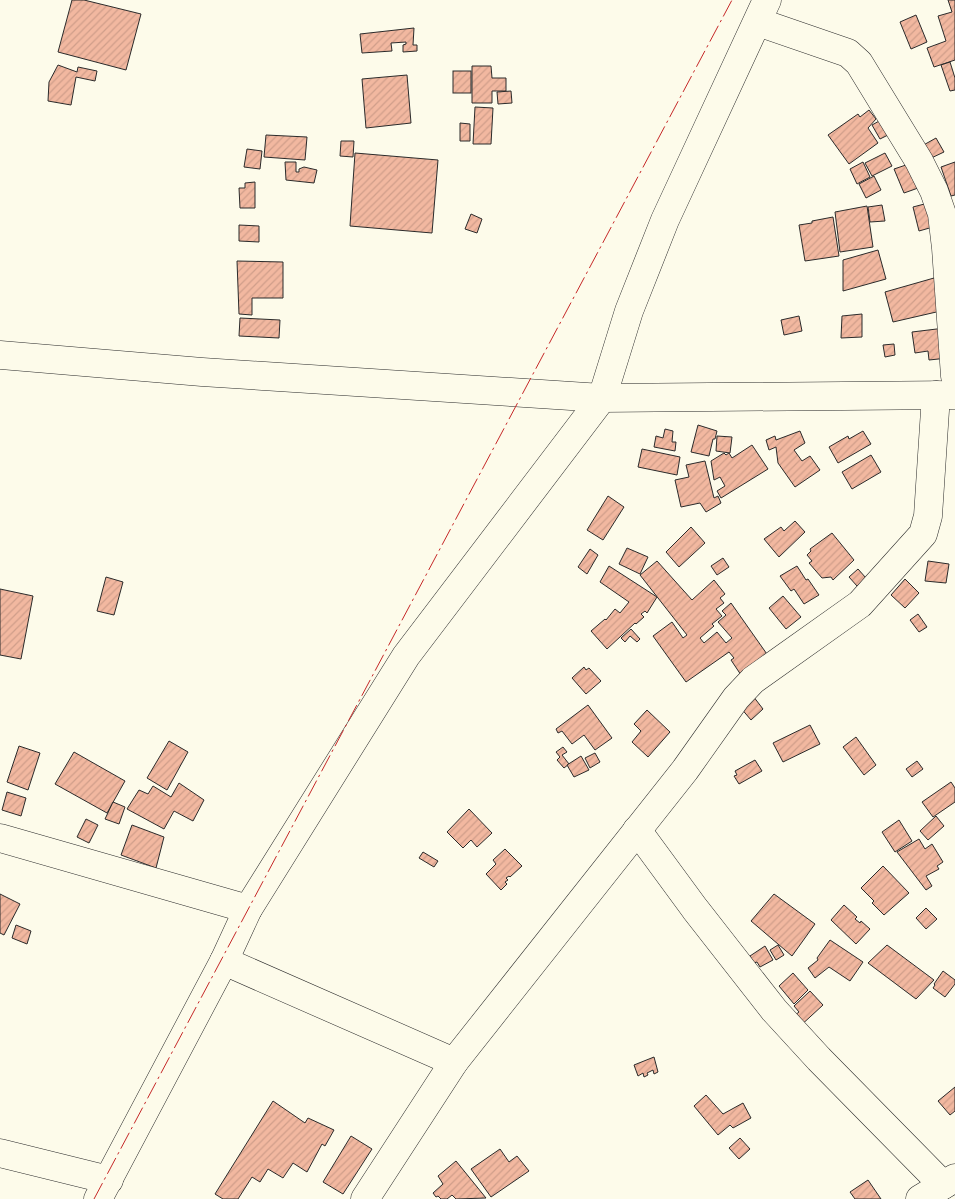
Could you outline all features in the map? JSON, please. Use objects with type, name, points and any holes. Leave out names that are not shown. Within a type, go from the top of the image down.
[{"type":"street","points":[[0,1153],[103,1189],[224,961],[248,909],[406,656],[602,398],[628,311],[665,220],[762,11],[848,53],[859,63],[919,162],[934,191],[942,214],[946,248],[949,389],[928,516],[923,534],[860,604],[753,680],[736,698],[685,770],[454,1062],[365,1199]]},
{"type":"street","points":[[0,355],[202,372],[602,398],[949,389]]},
{"type":"street","points":[[637,830],[695,909],[774,1010],[819,1059],[949,1182],[920,1199]]},
{"type":"street","points":[[0,838],[248,909]]},
{"type":"street","points":[[224,961],[454,1062]]},
{"type":"building","points":[[72,0],[84,0],[141,14],[126,70],[58,52]]},
{"type":"building","points":[[948,0],[955,0],[955,60],[934,67],[927,48],[946,41],[938,16],[952,12]]},
{"type":"building","points":[[916,15],[927,42],[911,49],[900,22]]},
{"type":"building","points":[[414,28],[413,45],[417,45],[417,51],[403,52],[403,45],[406,42],[391,43],[392,51],[362,53],[360,34]]},
{"type":"building","points":[[950,62],[955,78],[955,90],[950,91],[941,65]]},
{"type":"building","points":[[58,65],[77,72],[78,67],[97,71],[95,81],[76,77],[71,105],[48,101],[49,82]]},
{"type":"building","points":[[472,66],[491,66],[492,78],[506,78],[506,91],[492,91],[492,103],[472,103]]},
{"type":"building","points":[[453,71],[471,71],[471,93],[453,93]]},
{"type":"building","points":[[407,75],[411,123],[366,128],[362,79]]},
{"type":"building","points":[[511,91],[512,103],[498,104],[497,92]]},
{"type":"building","points":[[475,107],[493,108],[491,144],[473,144]]},
{"type":"building","points":[[869,110],[876,119],[868,128],[878,143],[849,164],[828,135],[858,114],[860,117]]},
{"type":"building","points":[[888,116],[896,131],[880,139],[872,125]]},
{"type":"building","points":[[460,123],[470,124],[470,141],[460,141]]},
{"type":"building","points":[[266,135],[307,137],[305,160],[264,157]]},
{"type":"building","points":[[936,138],[944,152],[927,160],[920,147]]},
{"type":"building","points":[[341,141],[354,141],[353,157],[340,156]]},
{"type":"building","points":[[247,149],[262,151],[260,169],[244,167]]},
{"type":"building","points":[[355,153],[438,160],[432,233],[350,226]]},
{"type":"building","points":[[885,153],[892,166],[872,176],[865,163]]},
{"type":"building","points":[[285,162],[296,162],[296,172],[299,172],[299,169],[304,167],[317,170],[314,183],[286,180]]},
{"type":"building","points":[[863,162],[870,177],[857,184],[850,169]]},
{"type":"building","points":[[955,162],[955,195],[951,196],[941,167]]},
{"type":"building","points":[[912,163],[921,187],[904,193],[894,169]]},
{"type":"building","points":[[874,176],[881,190],[866,198],[859,184]]},
{"type":"building","points":[[255,182],[255,208],[240,208],[239,188],[245,188],[245,183]]},
{"type":"building","points":[[932,202],[933,227],[919,231],[913,207]]},
{"type":"building","points":[[882,205],[885,221],[870,222],[868,207]]},
{"type":"building","points":[[867,206],[873,247],[840,252],[835,212]]},
{"type":"building","points":[[471,214],[482,219],[477,233],[465,229]]},
{"type":"building","points":[[833,217],[839,256],[805,261],[799,225]]},
{"type":"building","points":[[239,225],[259,226],[259,242],[239,241]]},
{"type":"building","points":[[878,250],[886,279],[843,291],[843,260]]},
{"type":"building","points":[[237,261],[283,262],[283,298],[252,298],[252,315],[239,314]]},
{"type":"building","points":[[941,276],[945,310],[893,322],[885,292]]},
{"type":"building","points":[[862,314],[862,337],[841,338],[842,316]]},
{"type":"building","points":[[799,316],[802,331],[784,335],[781,320]]},
{"type":"building","points":[[240,318],[280,320],[279,338],[239,336]]},
{"type":"building","points":[[945,328],[948,358],[929,360],[928,351],[915,353],[912,332]]},
{"type":"building","points":[[894,344],[895,355],[885,357],[883,345]]},
{"type":"building","points":[[698,425],[717,431],[709,456],[691,452]]},
{"type":"building","points":[[665,429],[673,431],[672,442],[676,442],[675,451],[654,447],[656,436],[663,438]]},
{"type":"building","points":[[800,431],[805,443],[794,450],[802,461],[810,456],[820,470],[795,487],[778,463],[776,447],[769,450],[766,440],[775,436],[776,440]]},
{"type":"building","points":[[863,431],[871,444],[838,463],[829,447],[848,436],[849,439]]},
{"type":"building","points":[[717,436],[732,437],[730,453],[716,451]]},
{"type":"building","points":[[752,445],[768,469],[721,498],[717,491],[725,486],[720,477],[714,480],[711,461],[724,453],[726,455],[729,453],[732,458]]},
{"type":"building","points":[[642,449],[680,457],[677,475],[638,467]]},
{"type":"building","points":[[871,455],[881,472],[852,489],[842,472]]},
{"type":"building","points":[[705,461],[714,498],[718,496],[721,503],[706,512],[700,503],[681,507],[675,480],[689,477],[686,465]]},
{"type":"building","points":[[608,496],[624,507],[603,540],[587,530]]},
{"type":"building","points":[[795,521],[805,532],[779,557],[764,539],[781,527],[784,531]]},
{"type":"building","points":[[691,527],[705,543],[679,567],[666,552]]},
{"type":"building","points":[[832,533],[854,560],[833,580],[831,577],[822,578],[809,563],[812,561],[807,555],[811,551],[810,549]]},
{"type":"building","points":[[627,548],[648,557],[640,574],[619,564]]},
{"type":"building","points":[[590,549],[598,555],[587,574],[578,567]]},
{"type":"building","points":[[723,558],[729,567],[717,575],[711,566]]},
{"type":"building","points":[[657,561],[692,600],[714,580],[725,594],[720,598],[724,603],[716,609],[722,616],[700,638],[704,643],[717,632],[726,643],[732,638],[718,622],[726,615],[722,611],[731,603],[769,657],[741,675],[731,660],[734,658],[729,652],[686,682],[653,636],[672,622],[683,638],[687,635],[640,575]]},
{"type":"building","points":[[928,561],[949,564],[946,583],[925,581]]},
{"type":"building","points":[[609,566],[657,597],[647,613],[645,611],[641,614],[644,617],[607,649],[591,631],[606,620],[615,609],[620,613],[629,602],[600,582]]},
{"type":"building","points":[[797,566],[819,595],[804,604],[794,589],[791,591],[780,576]]},
{"type":"building","points":[[858,569],[866,578],[857,586],[849,577]]},
{"type":"building","points":[[106,577],[123,582],[114,615],[97,611]]},
{"type":"building","points":[[905,579],[919,593],[905,608],[891,595]]},
{"type":"building","points":[[0,589],[33,596],[21,659],[0,655]]},
{"type":"building","points":[[783,596],[801,617],[786,629],[769,608]]},
{"type":"building","points":[[918,614],[927,627],[919,632],[910,620]]},
{"type":"building","points":[[631,629],[640,639],[637,642],[630,636],[625,642],[621,638]]},
{"type":"building","points":[[584,667],[586,670],[589,668],[601,681],[586,694],[572,678]]},
{"type":"building","points":[[753,696],[763,709],[751,720],[740,707]]},
{"type":"building","points":[[588,705],[612,738],[595,750],[584,735],[572,744],[562,731],[558,733],[556,729]]},
{"type":"building","points":[[647,710],[670,732],[648,757],[632,742],[641,731],[634,724]]},
{"type":"building","points":[[810,725],[820,744],[783,762],[773,743]]},
{"type":"building","points":[[856,737],[876,765],[864,775],[843,747]]},
{"type":"building","points":[[169,741],[188,752],[167,790],[147,778]]},
{"type":"building","points":[[19,746],[40,753],[28,790],[7,782]]},
{"type":"building","points":[[563,747],[567,752],[562,755],[569,764],[564,768],[557,760],[560,757],[556,752]]},
{"type":"building","points":[[74,752],[125,781],[107,813],[55,784]]},
{"type":"building","points":[[595,753],[600,762],[590,768],[585,758]]},
{"type":"building","points":[[581,756],[589,770],[574,777],[567,765]]},
{"type":"building","points":[[755,760],[762,771],[739,784],[734,776],[737,775],[735,771]]},
{"type":"building","points":[[917,761],[923,769],[912,777],[906,769]]},
{"type":"building","points":[[951,782],[955,788],[955,802],[933,817],[922,802]]},
{"type":"building","points":[[179,783],[204,800],[193,821],[174,811],[164,829],[127,809],[139,790],[148,794],[153,786],[171,797]]},
{"type":"building","points":[[7,792],[26,798],[21,816],[2,810]]},
{"type":"building","points":[[113,802],[125,807],[119,824],[105,819]]},
{"type":"building","points":[[469,809],[492,833],[477,847],[471,840],[463,848],[447,832]]},
{"type":"building","points":[[936,816],[944,826],[928,840],[920,831]]},
{"type":"building","points":[[86,819],[98,825],[89,843],[77,837]]},
{"type":"building","points":[[899,820],[912,841],[895,852],[882,832]]},
{"type":"building","points":[[132,825],[164,837],[156,868],[121,855]]},
{"type":"building","points":[[919,839],[925,849],[932,844],[943,862],[937,866],[939,869],[926,876],[932,886],[926,890],[897,852]]},
{"type":"building","points":[[505,849],[522,866],[510,877],[506,878],[508,880],[505,882],[507,884],[501,890],[486,874],[496,864],[493,860]]},
{"type":"building","points":[[423,852],[438,861],[434,867],[419,858]]},
{"type":"building","points":[[883,866],[909,893],[884,915],[861,888]]},
{"type":"building","points":[[0,894],[20,904],[4,935],[0,933]]},
{"type":"building","points":[[774,894],[815,924],[792,956],[751,921]]},
{"type":"building","points":[[844,905],[857,917],[855,919],[860,923],[861,921],[870,929],[856,944],[831,920]]},
{"type":"building","points":[[926,908],[937,919],[926,929],[916,918]]},
{"type":"building","points":[[16,925],[31,931],[27,944],[12,938]]},
{"type":"building","points":[[830,940],[863,962],[850,981],[829,967],[815,978],[808,968],[818,960],[817,958]]},
{"type":"building","points":[[778,945],[784,955],[776,960],[770,950]]},
{"type":"building","points":[[887,945],[934,980],[916,999],[868,963]]},
{"type":"building","points":[[765,946],[773,960],[760,967],[757,962],[754,963],[750,956]]},
{"type":"building","points":[[943,971],[955,980],[955,984],[945,997],[933,988]]},
{"type":"building","points":[[793,973],[808,990],[794,1004],[779,986]]},
{"type":"building","points":[[810,991],[823,1005],[798,1028],[790,1019],[799,1012],[794,1006]]},
{"type":"building","points":[[654,1057],[658,1072],[654,1074],[653,1070],[644,1077],[643,1073],[638,1076],[634,1065]]},
{"type":"building","points":[[955,1087],[955,1111],[950,1115],[938,1101]]},
{"type":"building","points":[[706,1095],[723,1114],[743,1103],[751,1118],[733,1128],[730,1125],[718,1135],[694,1106]]},
{"type":"building","points":[[273,1101],[305,1123],[308,1118],[334,1130],[325,1146],[322,1144],[307,1172],[293,1163],[283,1178],[268,1169],[260,1182],[252,1177],[238,1199],[223,1199],[215,1194]]},
{"type":"building","points":[[351,1136],[372,1149],[343,1194],[323,1182]]},
{"type":"building","points":[[740,1138],[750,1149],[739,1159],[729,1148]]},
{"type":"building","points":[[500,1149],[509,1162],[517,1156],[529,1171],[491,1197],[471,1169]]},
{"type":"building","points":[[456,1161],[486,1198],[456,1199],[452,1195],[447,1199],[436,1197],[433,1193],[443,1184],[438,1176]]},
{"type":"building","points":[[868,1180],[881,1199],[855,1199],[850,1192]]},
{"type":"power","points":[[94,1199],[732,0]]}]
